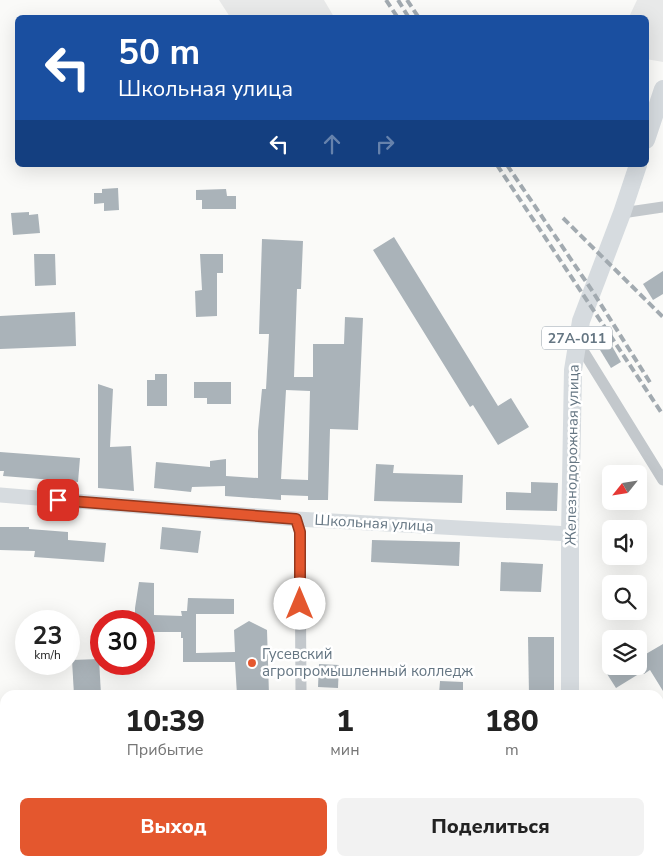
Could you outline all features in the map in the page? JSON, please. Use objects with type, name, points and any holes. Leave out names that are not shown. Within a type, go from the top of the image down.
[{"type":"main road","points":[[649,131],[663,88]]},
{"type":"main road","name":"Железнодорожная улица","points":[[570,690],[570,534],[573,370],[576,341],[581,321],[637,167]]},
{"type":"main road","name":"Школьная улица","points":[[0,496],[296,519],[570,534]]},
{"type":"street","points":[[622,213],[663,207]]},
{"type":"street","points":[[576,341],[663,480]]},
{"type":"street","points":[[296,519],[300,532],[301,690]]},
{"type":"shaded area","points":[[219,0],[324,0],[333,15],[229,15]]},
{"type":"shaded area","points":[[637,0],[663,0],[663,62],[649,60],[649,15],[630,15]]},
{"type":"building","points":[[118,188],[119,210],[104,211],[104,203],[94,204],[94,193],[102,193],[102,189]]},
{"type":"building","points":[[226,189],[227,196],[236,196],[236,209],[202,209],[202,200],[196,200],[196,190]]},
{"type":"building","points":[[29,212],[29,215],[38,214],[40,233],[13,235],[11,213]]},
{"type":"building","points":[[394,237],[498,406],[511,398],[529,427],[498,445],[473,405],[470,407],[373,250]]},
{"type":"building","points":[[262,239],[303,241],[301,289],[297,289],[294,377],[313,377],[313,344],[344,344],[345,317],[363,318],[358,430],[330,429],[328,500],[308,500],[308,496],[281,495],[281,500],[225,496],[225,486],[192,487],[191,492],[154,488],[156,462],[210,467],[210,461],[226,459],[226,476],[258,478],[258,431],[262,389],[266,389],[269,334],[259,334]],"holes":[[[286,390],[310,391],[308,480],[281,479]]]},
{"type":"building","points":[[34,254],[55,254],[56,285],[35,286]]},
{"type":"building","points":[[200,254],[223,254],[223,273],[217,273],[217,316],[196,317],[195,291],[202,290]]},
{"type":"building","points":[[663,271],[663,294],[653,300],[643,284]]},
{"type":"building","points":[[75,312],[76,346],[0,349],[0,316]]},
{"type":"building","points":[[608,339],[621,362],[611,368],[597,345]]},
{"type":"building","points":[[155,374],[167,374],[167,406],[147,406],[147,380],[155,380]]},
{"type":"building","points":[[194,382],[231,382],[231,404],[207,404],[207,398],[194,398]]},
{"type":"building","points":[[98,384],[113,389],[110,447],[131,446],[134,491],[98,488]]},
{"type":"building","points":[[0,452],[80,458],[78,482],[3,476],[4,471],[0,471]]},
{"type":"building","points":[[376,464],[394,465],[393,473],[463,475],[462,503],[374,501]]},
{"type":"building","points":[[531,482],[558,483],[557,511],[506,510],[506,492],[531,493]]},
{"type":"building","points":[[0,527],[29,527],[29,529],[68,532],[68,540],[106,543],[104,562],[34,557],[35,551],[0,550]]},
{"type":"building","points":[[162,527],[201,531],[198,553],[160,549]]},
{"type":"building","points":[[372,540],[460,542],[459,566],[371,562]]},
{"type":"building","points":[[501,562],[543,564],[541,592],[500,591]]},
{"type":"building","points":[[139,582],[154,583],[154,610],[135,610]]},
{"type":"building","points":[[188,598],[234,599],[234,614],[196,614],[196,653],[235,652],[234,630],[249,621],[267,630],[269,690],[237,690],[235,662],[183,662],[183,638],[181,638],[181,632],[155,632],[155,615],[182,616],[181,611],[187,611]]},
{"type":"building","points":[[528,637],[554,637],[554,690],[529,690]]},
{"type":"building","points":[[663,644],[663,690],[650,670],[647,672],[647,653]]},
{"type":"building","points":[[90,659],[90,675],[100,675],[101,690],[74,690],[73,675],[80,675],[80,660]]},
{"type":"building","points":[[319,664],[339,665],[338,688],[318,687]]},
{"type":"building","points":[[608,675],[637,675],[616,688]]},
{"type":"building","points":[[440,681],[463,682],[463,690],[439,690]]},
{"type":"railway","points":[[386,0],[396,15]]},
{"type":"railway","points":[[398,0],[407,15]]},
{"type":"railway","points":[[407,0],[417,15]]},
{"type":"railway","points":[[498,167],[663,415]]},
{"type":"railway","points":[[508,167],[593,292],[651,384]]},
{"type":"railway","points":[[563,218],[663,317]]},
{"type":"place","name":"Гусевский агропромышленный колледж","points":[[252,663]]},
{"type":"route","points":[[58,500],[296,519],[300,532],[300,604]]}]
